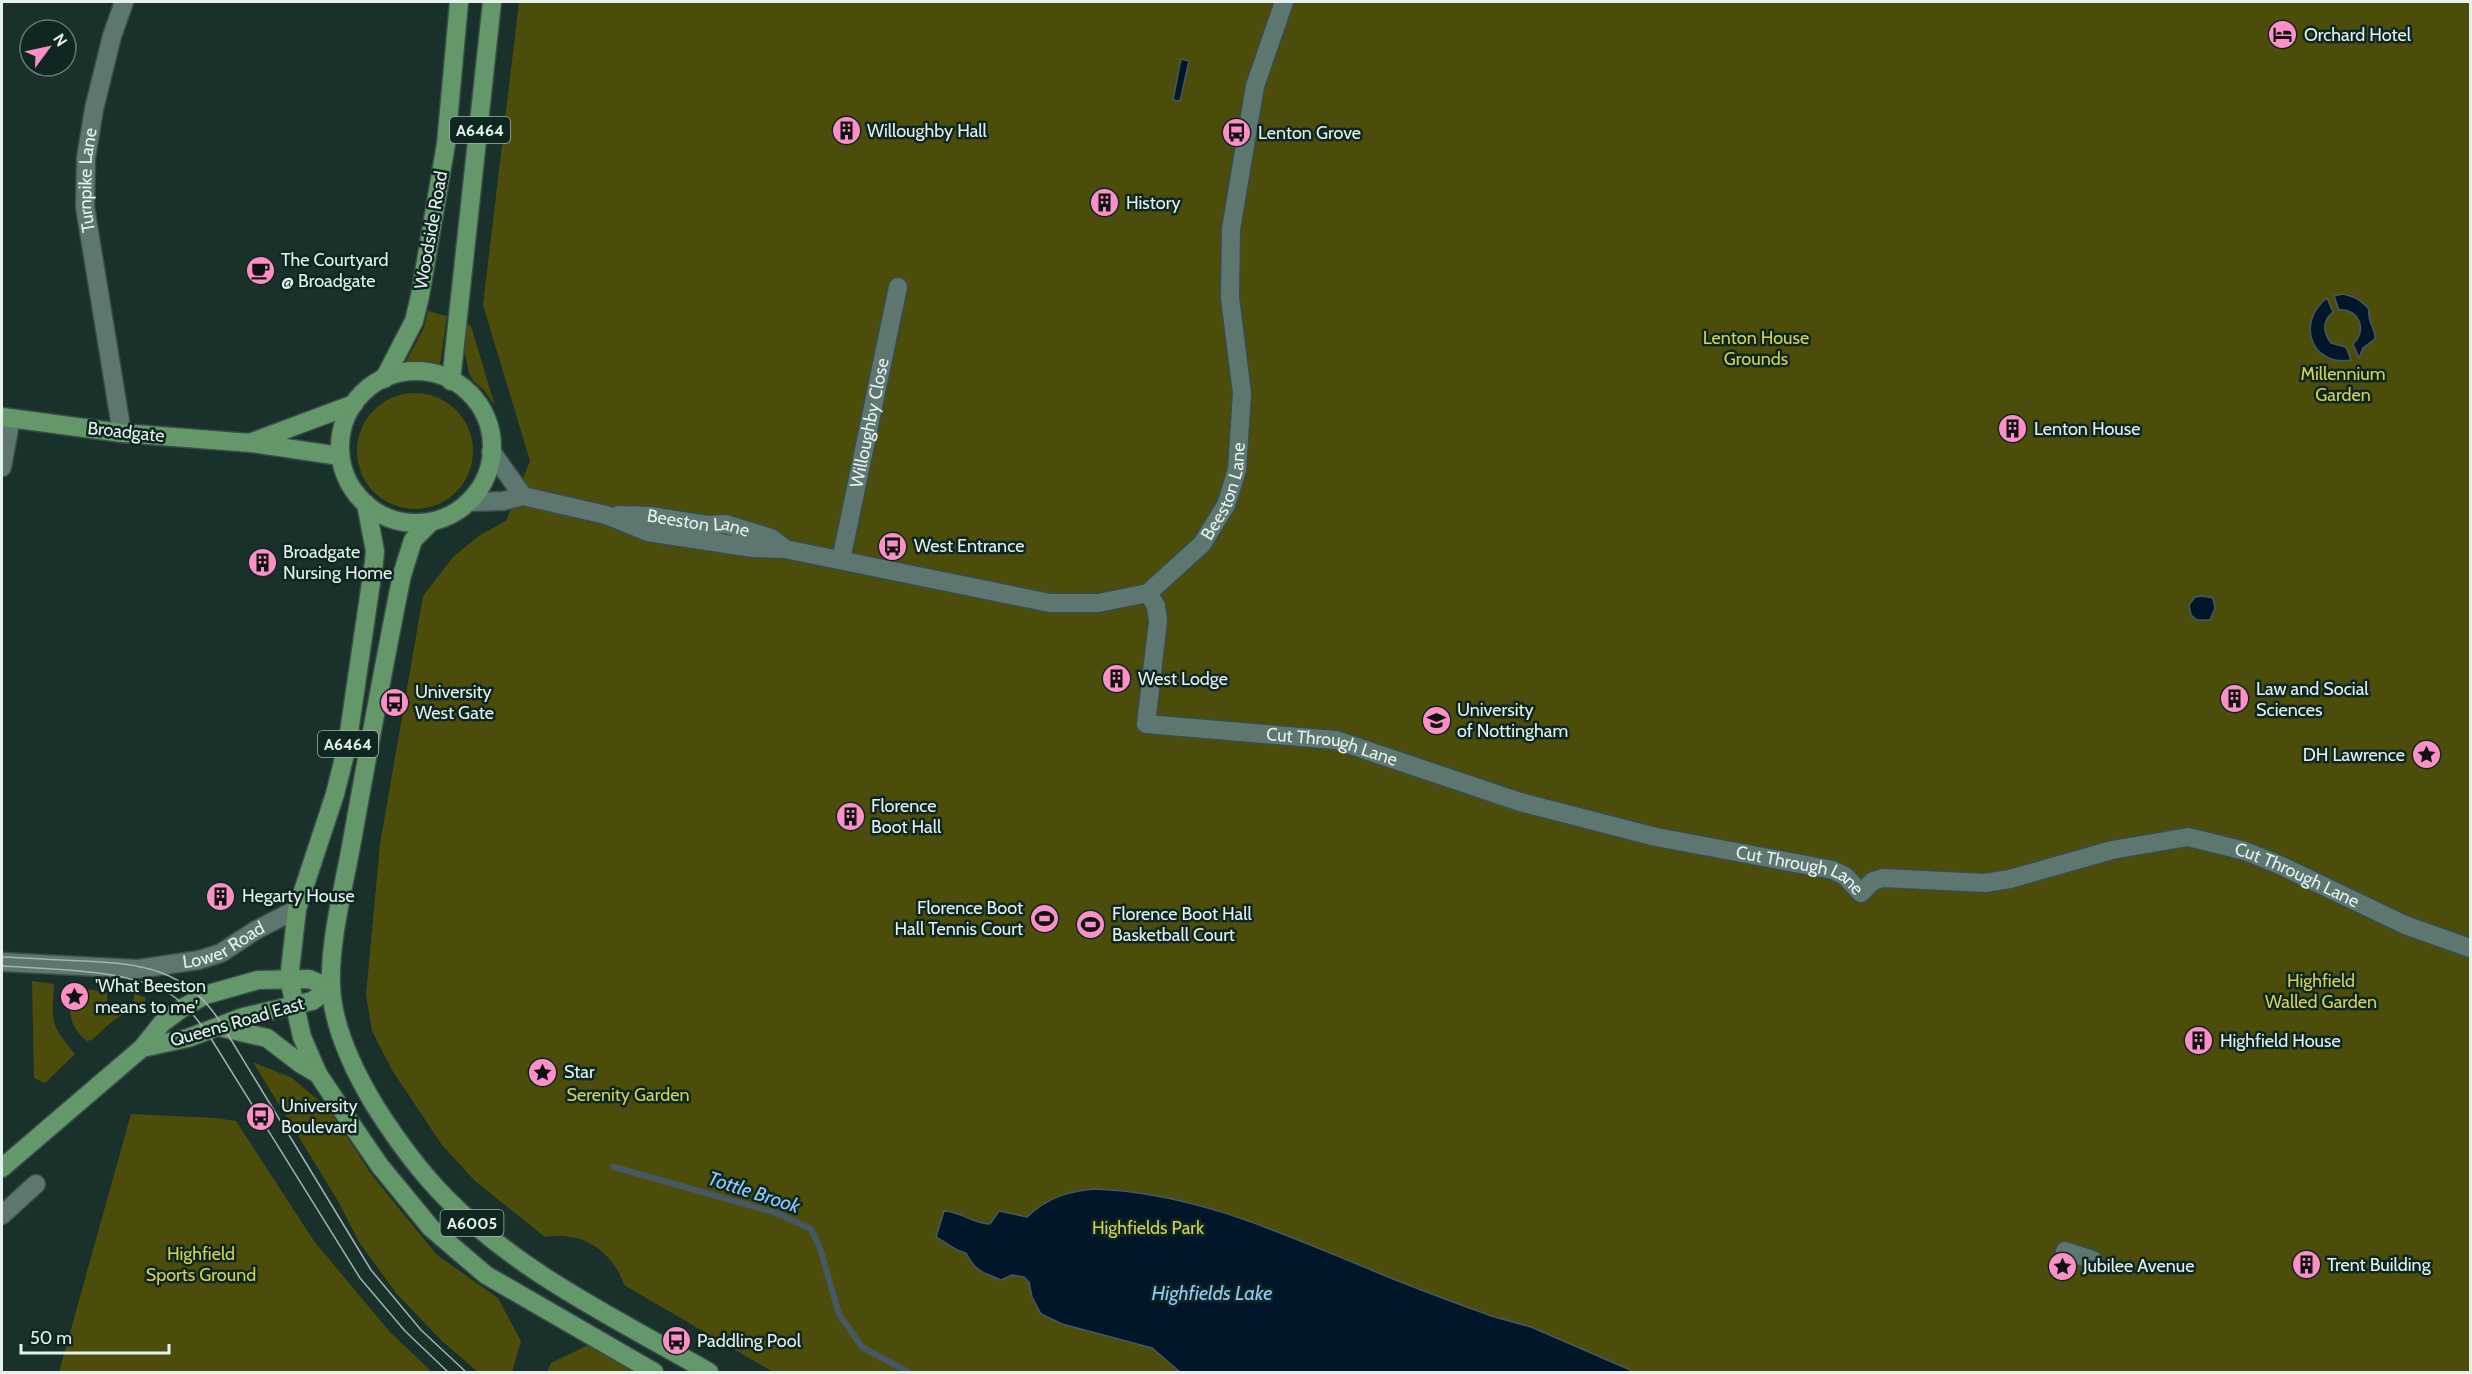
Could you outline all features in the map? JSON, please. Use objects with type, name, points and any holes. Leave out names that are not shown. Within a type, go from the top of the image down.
[{"type":"main road","name":"Woodside Road","points":[[384,379],[414,321],[420,296],[446,144],[459,2]]},
{"type":"main road","name":"Woodside Road","points":[[451,381],[492,2]]},
{"type":"main road","points":[[417,372],[429,373],[451,381],[478,405],[488,427],[491,451],[483,482],[468,502],[445,518],[431,522],[401,522],[387,518],[366,504],[348,481],[340,456],[342,429],[354,404],[372,385],[384,379],[394,375],[417,372]]},
{"type":"main road","points":[[251,442],[354,404]]},
{"type":"main road","name":"Broadgate","points":[[6,417],[122,433],[251,442],[340,456]]},
{"type":"main road","name":"A6464","points":[[295,1005],[289,979],[297,909],[335,794],[347,746],[374,561],[375,551],[366,504]]},
{"type":"main road","name":"A6464","points":[[331,988],[334,946],[345,882],[402,575],[413,540],[431,522]]},
{"type":"main road","name":"Queens Road East","points":[[2,1168],[142,1048],[162,1023],[205,995],[258,980],[309,979],[331,988]]},
{"type":"main road","name":"Queens Road East","points":[[142,1048],[188,1038],[252,1015],[312,1001],[331,988]]},
{"type":"main road","name":"A6005","points":[[331,988],[340,1033],[362,1084],[398,1142],[446,1198],[490,1238],[533,1270],[709,1372]]},
{"type":"main road","name":"A6005","points":[[295,1005],[302,1037],[318,1074],[380,1166],[431,1228],[486,1275],[654,1372]]},
{"type":"main road","name":"A6005","points":[[217,1027],[267,1038],[318,1074]]},
{"type":"street","name":"Turnpike Lane","points":[[122,433],[85,207],[86,158],[94,109],[112,36],[124,2]]},
{"type":"street","name":"Beeston Lane","points":[[606,515],[651,516],[707,525],[726,524],[778,544],[841,560],[1050,603],[1098,603],[1148,593],[1203,544],[1226,505],[1237,470],[1242,393],[1230,298],[1231,229],[1255,86],[1284,2]]},
{"type":"street","name":"Willoughby Close","points":[[841,560],[898,287]]},
{"type":"street","points":[[2,467],[6,417]]},
{"type":"street","points":[[468,502],[503,501],[523,496],[491,451]]},
{"type":"street","name":"Beeston Lane","points":[[523,496],[606,515],[648,532],[753,548],[778,544]]},
{"type":"street","name":"Cut Through Lane","points":[[1148,593],[1156,606],[1158,621],[1146,724],[1336,740],[1531,805],[1656,837],[1833,870],[1845,876],[1861,893],[1873,881],[1883,878],[1947,883],[1985,883],[2010,879],[2112,850],[2188,837],[2245,851],[2282,866],[2405,925],[2470,948]]},
{"type":"street","name":"Lower Road","points":[[2,962],[138,969],[199,960],[221,953],[256,930],[297,909]]},
{"type":"street","points":[[2,1215],[36,1184]]},
{"type":"street","points":[[2065,1251],[2093,1260]]},
{"type":"green space","name":"University of Nottingham","points":[[519,2],[2470,2],[2470,1372],[773,1372],[624,1285],[612,1262],[594,1246],[571,1237],[545,1237],[475,1181],[442,1145],[392,1070],[372,1031],[366,995],[380,844],[423,596],[453,557],[480,535],[506,521],[530,461],[483,305]]},
{"type":"green space","points":[[428,311],[447,316],[440,365],[406,361],[424,328]]},
{"type":"green space","points":[[467,324],[471,326],[495,406],[469,373],[464,348]]},
{"type":"green space","points":[[415,393],[437,397],[456,410],[469,429],[473,451],[469,473],[456,492],[437,505],[415,509],[393,505],[374,492],[361,473],[357,451],[361,429],[374,410],[393,397]]},
{"type":"green space","points":[[32,981],[54,984],[54,1022],[60,1035],[75,1054],[45,1083],[34,1078]]},
{"type":"green space","points":[[78,988],[107,992],[107,1007],[133,1008],[134,993],[146,998],[140,1010],[122,1015],[92,1040],[87,1041],[75,1028],[70,1013],[70,1001],[77,1001]]},
{"type":"green space","points":[[253,1062],[292,1078],[329,1109],[371,1174],[437,1255],[498,1298],[521,1341],[512,1372],[478,1372],[442,1341],[396,1293],[359,1242],[338,1201]]},
{"type":"green space","name":"Highfield Sports Ground","points":[[131,1114],[236,1121],[314,1241],[390,1332],[432,1372],[59,1372]]},
{"type":"green space","points":[[588,1345],[634,1372],[547,1372],[551,1363]]},
{"type":"water","points":[[1181,59],[1189,61],[1180,101],[1173,100]]},
{"type":"water","points":[[2342,294],[2357,299],[2369,309],[2375,339],[2363,348],[2359,358],[2353,344],[2360,333],[2359,321],[2352,313],[2339,310],[2334,296]]},
{"type":"water","points":[[2327,298],[2333,312],[2325,323],[2326,335],[2331,343],[2346,347],[2351,360],[2326,357],[2312,341],[2310,330],[2312,319],[2317,308]]},
{"type":"water","points":[[2195,597],[2213,598],[2215,608],[2210,620],[2197,620],[2191,615],[2189,605]]},
{"type":"water","name":"Highfields Lake","points":[[1095,1189],[1169,1198],[1239,1218],[1434,1295],[1491,1316],[1531,1327],[1635,1372],[1180,1372],[1152,1348],[1062,1324],[1041,1314],[1032,1297],[1029,1282],[1024,1277],[1012,1275],[1001,1280],[984,1273],[976,1268],[966,1253],[936,1237],[944,1211],[990,1224],[999,1211],[1027,1217],[1050,1200]]},
{"type":"waterway","name":"Tottle Brook","points":[[614,1167],[777,1213],[811,1229],[820,1248],[839,1314],[862,1347],[908,1372]]},
{"type":"tram line","points":[[2,957],[125,964],[161,972],[192,990],[219,1020],[371,1270],[421,1330],[466,1372]]},
{"type":"tram line","points":[[2,966],[114,975],[156,987],[184,1005],[210,1037],[360,1278],[405,1331],[448,1372]]},
{"type":"place","name":"Orchard Hotel","points":[[2283,35]]},
{"type":"place","name":"Willoughby Hall","points":[[846,131]]},
{"type":"place","name":"Lenton Grove","points":[[1237,133]]},
{"type":"place","name":"History","points":[[1105,203]]},
{"type":"place","name":"The Courtyard @ Broadgate","points":[[260,270]]},
{"type":"place","name":"Lenton House","points":[[2013,429]]},
{"type":"place","name":"West Entrance","points":[[893,546]]},
{"type":"place","name":"Broadgate Nursing Home","points":[[262,562]]},
{"type":"place","name":"West Lodge","points":[[1117,679]]},
{"type":"place","name":"Law and Social Sciences","points":[[2235,699]]},
{"type":"place","name":"University West Gate","points":[[394,702]]},
{"type":"place","name":"University of Nottingham","points":[[1436,720]]},
{"type":"place","name":"DH Lawrence","points":[[2426,755]]},
{"type":"place","name":"Florence Boot Hall","points":[[850,816]]},
{"type":"place","name":"Hegarty House","points":[[221,896]]},
{"type":"place","name":"Florence Boot Hall Tennis Court","points":[[1044,918]]},
{"type":"place","name":"Florence Boot Hall Basketball Court","points":[[1091,924]]},
{"type":"place","name":"'What Beeston means to me'","points":[[74,996]]},
{"type":"place","name":"Highfield House","points":[[2199,1041]]},
{"type":"place","name":"Star","points":[[543,1072]]},
{"type":"place","name":"University Boulevard","points":[[260,1116]]},
{"type":"place","name":"Trent Building","points":[[2306,1265]]},
{"type":"place","name":"Jubilee Avenue","points":[[2062,1266]]},
{"type":"place","name":"Paddling Pool","points":[[676,1341]]},
{"type":"park label","name":"Lenton House Grounds","points":[[1756,348]]},
{"type":"park label","name":"Millennium Garden","points":[[2343,384]]},
{"type":"park label","name":"Highfield Walled Garden","points":[[2321,991]]},
{"type":"park label","name":"Serenity Garden","points":[[628,1095]]},
{"type":"park label","name":"Highfields Park","points":[[1148,1228]]}]
